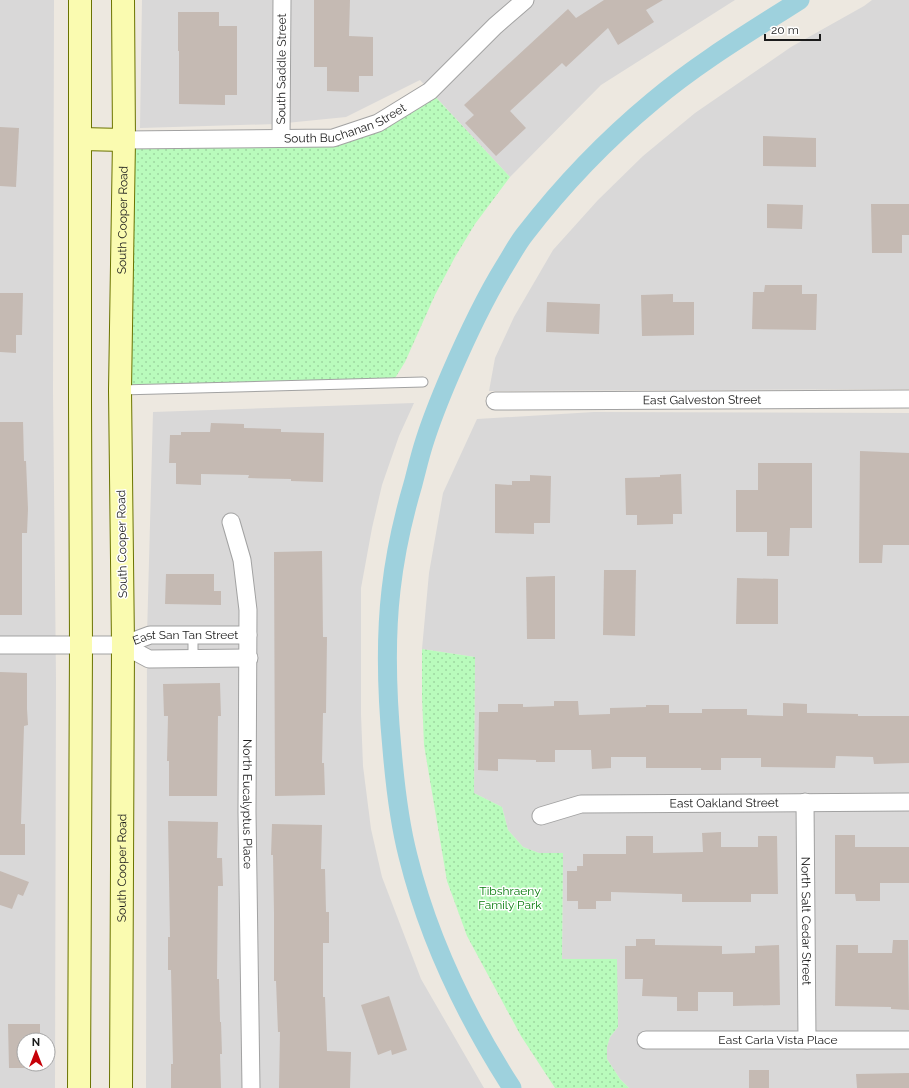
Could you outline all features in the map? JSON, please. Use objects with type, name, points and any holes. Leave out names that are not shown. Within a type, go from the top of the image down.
[{"type":"main road","points":[[79,1088],[81,646],[80,0]]},
{"type":"main road","name":"South Cooper Road","points":[[121,1088],[123,645],[120,390],[124,140],[123,0]]},
{"type":"main road","points":[[80,140],[124,140]]},
{"type":"street","name":"South Saddle Street","points":[[281,138],[282,0]]},
{"type":"street","name":"South Buchanan Street","points":[[124,140],[334,138],[378,123],[430,91],[495,26],[525,0]]},
{"type":"street","name":"East Galveston Street","points":[[496,401],[909,399]]},
{"type":"street","name":"North Eucalyptus Place","points":[[232,522],[242,560],[248,610],[249,658],[247,812],[251,1088]]},
{"type":"street","name":"East San Tan Street","points":[[0,645],[123,645],[150,635],[248,635]]},
{"type":"street","name":"East San Tan Street","points":[[123,645],[149,659],[249,658]]},
{"type":"street","name":"North Salt Cedar Street","points":[[805,802],[807,1040]]},
{"type":"street","name":"East Oakland Street","points":[[541,816],[581,804],[909,802]]},
{"type":"street","name":"East Carla Vista Place","points":[[646,1040],[909,1040]]},
{"type":"lane","points":[[120,390],[423,382]]},
{"type":"lane","points":[[193,636],[193,658]]},
{"type":"shaded area","points":[[0,0],[54,0],[53,393],[56,679],[55,1032],[16,1032],[16,1072],[55,1072],[55,1088],[0,1088]]},
{"type":"shaded area","points":[[142,0],[735,0],[601,85],[510,177],[420,80],[346,117],[276,124],[140,128]]},
{"type":"shaded area","points":[[872,0],[909,0],[909,389],[489,391],[495,358],[514,317],[553,250],[598,200],[643,156],[695,113],[791,47]]},
{"type":"shaded area","points":[[414,403],[399,436],[382,485],[372,528],[361,588],[361,714],[363,766],[371,829],[382,877],[421,979],[484,1088],[146,1088],[147,636],[153,412]]},
{"type":"shaded area","points":[[594,412],[909,413],[909,1088],[629,1088],[620,1079],[607,1059],[607,1047],[610,1037],[618,1027],[562,959],[563,853],[539,853],[523,847],[508,830],[502,807],[474,793],[475,657],[422,649],[429,573],[443,493],[477,419]]},
{"type":"green space","points":[[430,91],[510,177],[475,224],[455,257],[435,295],[405,362],[392,383],[120,390],[124,140],[333,138]]},
{"type":"green space","name":"Tibshraeny Family Park","points":[[422,649],[475,657],[474,793],[502,807],[508,830],[523,847],[539,853],[563,853],[562,959],[617,959],[618,1027],[610,1037],[607,1047],[607,1059],[620,1079],[629,1088],[555,1088],[521,1036],[467,936],[447,881],[424,745]]},
{"type":"building","points":[[314,0],[350,0],[349,36],[373,37],[373,76],[359,76],[359,92],[327,91],[327,67],[314,67]]},
{"type":"building","points":[[604,0],[663,0],[646,10],[654,22],[618,45],[608,28],[566,67],[562,63],[510,111],[526,128],[496,156],[465,123],[474,115],[464,105],[568,9],[576,18]]},
{"type":"building","points":[[178,12],[219,12],[219,26],[237,26],[237,95],[225,95],[225,105],[179,104]]},
{"type":"building","points":[[0,127],[19,128],[16,187],[0,186]]},
{"type":"building","points":[[763,136],[816,138],[816,167],[763,166]]},
{"type":"building","points":[[767,204],[803,205],[802,229],[767,228]]},
{"type":"building","points":[[871,204],[909,204],[909,235],[902,235],[902,253],[872,253]]},
{"type":"building","points":[[765,285],[802,285],[802,294],[817,294],[816,330],[752,329],[753,292],[764,292]]},
{"type":"building","points":[[0,293],[23,293],[22,335],[16,335],[16,353],[0,352]]},
{"type":"building","points":[[673,294],[673,302],[694,302],[694,335],[642,336],[641,295]]},
{"type":"building","points":[[547,302],[600,304],[599,334],[546,332]]},
{"type":"building","points":[[0,422],[23,422],[24,461],[26,461],[28,509],[27,533],[22,533],[22,615],[0,615]]},
{"type":"building","points":[[211,423],[244,424],[244,428],[281,429],[281,432],[324,433],[323,482],[291,481],[291,479],[248,478],[249,475],[201,474],[201,485],[176,484],[176,463],[169,463],[170,435],[181,435],[181,432],[210,432]]},
{"type":"building","points":[[860,451],[909,453],[909,545],[883,545],[882,563],[859,563]]},
{"type":"building","points":[[758,463],[812,463],[812,528],[790,528],[789,556],[767,556],[767,532],[736,532],[736,490],[758,490]]},
{"type":"building","points":[[681,474],[682,514],[673,514],[673,524],[637,525],[637,515],[626,515],[625,478],[660,477],[660,475]]},
{"type":"building","points":[[530,475],[551,476],[550,523],[534,523],[534,534],[495,533],[495,484],[512,485],[512,481],[530,481]]},
{"type":"building","points":[[322,551],[323,637],[327,637],[326,713],[323,713],[322,763],[324,763],[325,795],[275,796],[274,552]]},
{"type":"building","points":[[604,570],[636,570],[635,636],[603,635]]},
{"type":"building","points":[[166,574],[214,574],[214,591],[221,591],[221,605],[165,604]]},
{"type":"building","points":[[555,576],[555,639],[527,639],[526,577]]},
{"type":"building","points":[[737,578],[778,579],[778,624],[736,624]]},
{"type":"building","points":[[0,672],[27,673],[28,725],[24,726],[21,824],[25,824],[25,855],[0,855]]},
{"type":"building","points":[[220,683],[221,716],[218,716],[217,796],[169,796],[169,761],[167,761],[168,716],[164,716],[163,684]]},
{"type":"building","points":[[554,701],[578,701],[579,715],[610,714],[610,708],[669,705],[669,713],[702,713],[702,709],[747,709],[747,715],[783,716],[783,703],[807,704],[807,713],[858,714],[858,716],[909,716],[909,763],[874,764],[873,757],[836,756],[835,768],[761,767],[761,758],[721,758],[721,770],[701,770],[701,768],[646,768],[646,757],[611,757],[611,768],[592,769],[591,750],[555,750],[555,762],[498,759],[498,771],[478,770],[479,712],[498,712],[498,704],[523,704],[523,707],[554,706]]},
{"type":"building","points":[[168,821],[218,822],[217,858],[222,858],[223,886],[218,886],[217,979],[219,979],[221,1022],[221,1088],[171,1088],[171,1064],[173,1064],[171,970],[168,970],[168,937],[170,937]]},
{"type":"building","points":[[272,824],[322,825],[321,869],[325,869],[326,912],[329,912],[329,943],[323,943],[323,997],[325,997],[327,1051],[351,1052],[350,1088],[279,1088],[280,1032],[278,1032],[276,981],[274,981],[273,855],[271,855]]},
{"type":"building","points":[[721,832],[721,847],[758,847],[758,836],[777,836],[778,894],[751,894],[751,902],[682,902],[682,894],[611,892],[611,901],[596,901],[596,909],[578,909],[578,901],[567,901],[567,871],[577,871],[577,866],[583,866],[583,854],[626,854],[626,836],[653,836],[653,853],[703,852],[702,833]]},
{"type":"building","points":[[835,835],[855,835],[855,847],[909,847],[909,883],[880,883],[880,901],[856,901],[855,894],[835,894]]},
{"type":"building","points":[[0,871],[29,882],[23,896],[18,894],[12,909],[0,905]]},
{"type":"building","points":[[636,939],[655,939],[655,945],[722,946],[722,954],[755,953],[755,946],[779,945],[780,1005],[733,1006],[733,992],[698,992],[698,1011],[677,1011],[677,997],[642,996],[643,979],[625,979],[625,946],[636,946]]},
{"type":"building","points":[[893,940],[908,940],[909,1010],[891,1009],[891,1007],[835,1006],[836,945],[858,945],[858,953],[892,953]]},
{"type":"building","points":[[389,996],[407,1050],[392,1055],[391,1050],[378,1055],[361,1005]]},
{"type":"building","points":[[8,1024],[40,1024],[40,1032],[16,1032],[16,1068],[9,1068]]},
{"type":"building","points":[[749,1070],[769,1070],[769,1088],[749,1088]]},
{"type":"building","points":[[909,1073],[909,1088],[857,1088],[856,1074]]},
{"type":"waterway","points":[[512,1088],[480,1034],[438,947],[416,886],[400,816],[394,776],[389,709],[387,669],[388,629],[395,563],[409,497],[428,432],[456,361],[496,280],[519,242],[539,216],[585,164],[618,131],[653,101],[706,61],[800,0]]}]
